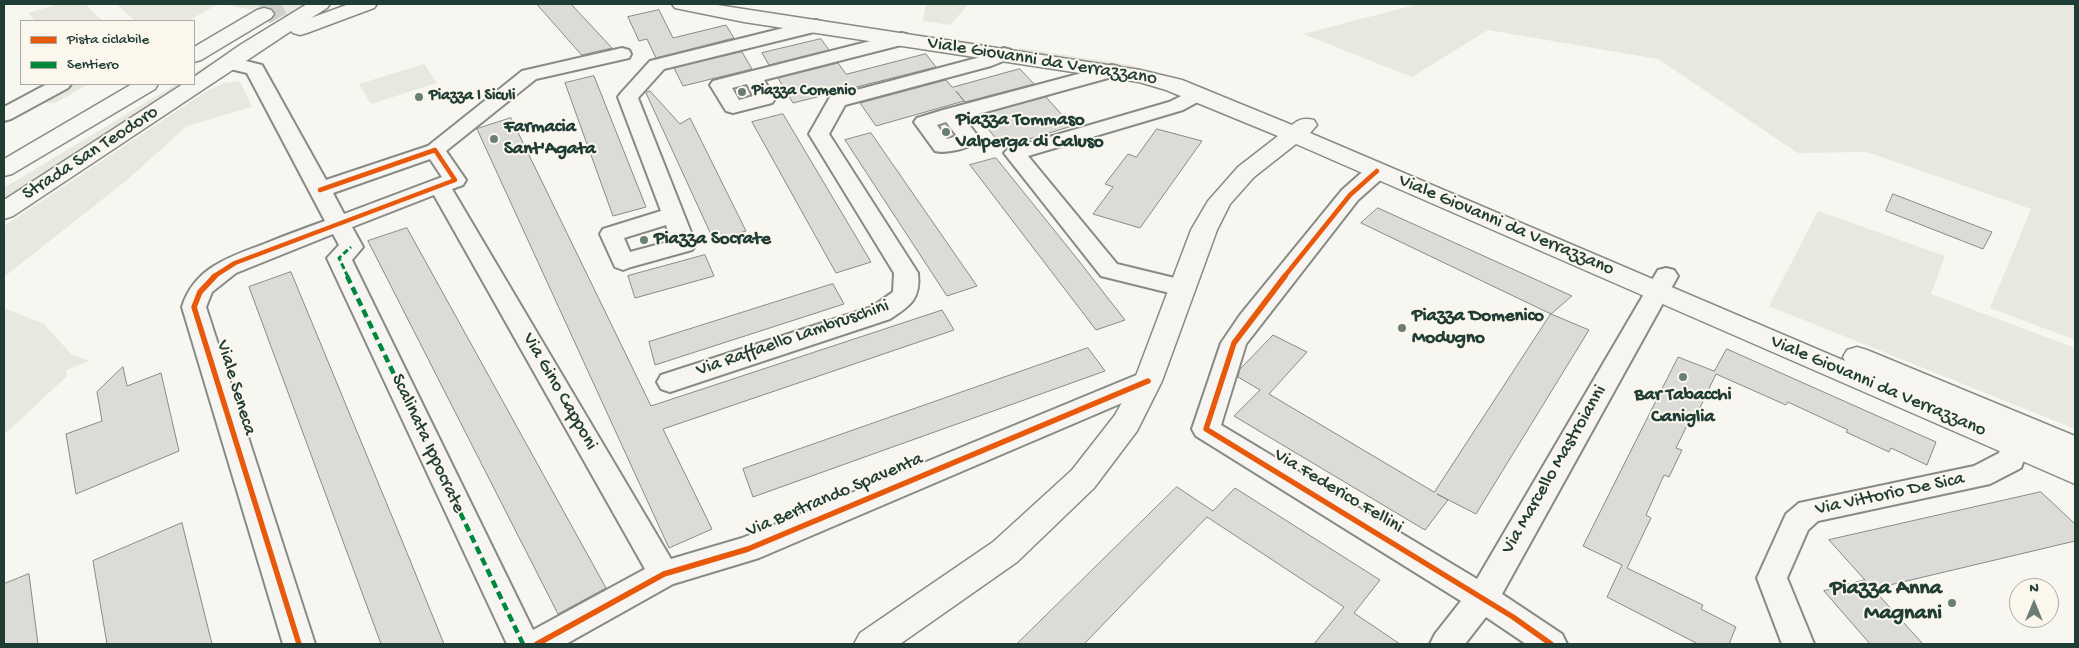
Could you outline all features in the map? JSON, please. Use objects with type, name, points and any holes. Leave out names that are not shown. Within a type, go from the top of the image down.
[{"type":"main road","name":"Strada San Teodoro","points":[[4,211],[229,63],[247,49],[320,4]]},
{"type":"main road","name":"Strada San Teodoro","points":[[229,63],[272,42],[367,4]]},
{"type":"main road","name":"Viale Giovanni da Verrazzano","points":[[682,4],[902,40],[1179,79],[1198,94],[1300,129],[1377,171],[2075,449]]},
{"type":"main road","name":"Viale Giovanni da Verrazzano","points":[[743,4],[1119,58],[1179,79],[1662,284],[2075,472]]},
{"type":"main road","points":[[195,36],[244,7]]},
{"type":"main road","points":[[195,55],[264,14]]},
{"type":"main road","points":[[4,148],[111,85]]},
{"type":"main road","points":[[4,169],[145,85]]},
{"type":"main road","points":[[872,644],[1005,552],[1083,479],[1126,423],[1148,381],[1204,230],[1220,201],[1246,172],[1300,129]]},
{"type":"street","points":[[671,208],[628,97],[657,65],[816,26]]},
{"type":"street","points":[[758,75],[902,40]]},
{"type":"street","points":[[320,190],[435,150],[529,75],[622,54]]},
{"type":"street","name":"Via Raffaello Lambruschini","points":[[670,382],[881,313],[903,299],[908,288],[906,272],[819,134],[837,101],[984,62],[1004,54]]},
{"type":"street","points":[[229,63],[255,69],[345,235]]},
{"type":"street","points":[[956,113],[1112,71]]},
{"type":"street","points":[[4,100],[32,85]]},
{"type":"street","points":[[4,115],[59,85]]},
{"type":"street","points":[[1182,288],[1109,270],[1015,153],[1176,106],[1198,94]]},
{"type":"street","points":[[435,150],[455,180],[440,186]]},
{"type":"street","name":"Via Federico Fellini","points":[[1377,171],[1350,195],[1249,321],[1234,343],[1206,429],[1483,598],[1551,644]]},
{"type":"street","name":"Via Gino Capponi","points":[[440,186],[664,574]]},
{"type":"street","name":"Viale Seneca","points":[[299,644],[194,307],[202,286],[216,273],[235,263],[345,235],[440,186]]},
{"type":"street","name":"Scalinata Ippocrate","points":[[345,235],[339,258],[523,644]]},
{"type":"street","name":"Via Marcello Mastroianni","points":[[1446,644],[1483,598],[1662,284]]},
{"type":"street","name":"Via Bertrando Spaventa","points":[[537,644],[664,574],[748,549],[1148,381]]},
{"type":"street","name":"Via Vittorio De Sica","points":[[1798,644],[1772,578],[1796,523],[1809,511],[1980,476],[2011,460],[2015,446]]},
{"type":"shaded area","points":[[58,4],[85,4],[102,20],[34,20],[28,13]]},
{"type":"shaded area","points":[[116,4],[218,4],[190,20],[134,20]]},
{"type":"shaded area","points":[[223,4],[313,4],[195,76],[195,72],[286,17]]},
{"type":"shaded area","points":[[926,4],[969,4],[950,25],[923,21]]},
{"type":"shaded area","points":[[1406,4],[2075,4],[2075,340],[1990,308],[2031,209],[1867,152],[1798,153],[1658,59],[1488,30],[1412,77],[1303,34],[1411,6]]},
{"type":"shaded area","points":[[819,21],[991,45],[988,47]]},
{"type":"shaded area","points":[[1020,48],[1129,65],[1158,72],[1155,74],[1127,67],[1017,51]]},
{"type":"shaded area","points":[[424,64],[437,83],[371,104],[359,84]]},
{"type":"shaded area","points":[[237,81],[241,83],[252,107],[187,126],[127,180],[4,277],[4,226],[205,92],[224,83]]},
{"type":"shaded area","points":[[72,85],[87,85],[55,103],[37,103]]},
{"type":"shaded area","points":[[174,85],[180,85],[4,200],[4,188]]},
{"type":"shaded area","points":[[1342,145],[1627,267],[1629,271],[1339,147]]},
{"type":"shaded area","points":[[1818,211],[1945,256],[1931,294],[2075,348],[2075,429],[1769,306]]},
{"type":"shaded area","points":[[4,308],[44,324],[71,354],[89,361],[66,370],[67,376],[4,435]]},
{"type":"building","points":[[537,4],[571,4],[612,48],[582,55]]},
{"type":"building","points":[[659,10],[673,38],[726,25],[734,38],[656,58],[647,39],[639,41],[628,17]]},
{"type":"building","points":[[821,39],[829,50],[769,65],[762,53]]},
{"type":"building","points":[[742,52],[752,69],[683,86],[674,68]]},
{"type":"building","points":[[926,54],[936,67],[793,103],[778,78],[838,63],[846,74]]},
{"type":"building","points":[[1020,69],[1034,84],[965,102],[956,91],[964,101],[876,126],[860,103],[946,80],[952,87]]},
{"type":"building","points":[[594,76],[646,207],[613,216],[565,83]]},
{"type":"building","points":[[650,91],[680,124],[690,118],[746,231],[714,241],[646,93]]},
{"type":"building","points":[[1046,97],[1072,126],[1003,147],[977,116]]},
{"type":"building","points":[[783,114],[871,262],[836,273],[752,122]]},
{"type":"building","points":[[511,118],[651,406],[942,310],[954,330],[663,429],[712,529],[669,548],[477,129]]},
{"type":"building","points":[[1157,129],[1202,141],[1140,228],[1093,214],[1113,187],[1105,184],[1128,154],[1136,157]]},
{"type":"building","points":[[871,133],[977,286],[947,296],[845,140]]},
{"type":"building","points":[[996,158],[1125,320],[1096,330],[970,165]]},
{"type":"building","points":[[1893,194],[1992,232],[1983,249],[1886,211]]},
{"type":"building","points":[[1378,208],[1572,296],[1551,314],[1361,223]]},
{"type":"building","points":[[407,228],[606,588],[558,614],[368,241]]},
{"type":"building","points":[[705,255],[714,276],[635,298],[628,276]]},
{"type":"building","points":[[291,272],[444,644],[381,644],[249,287]]},
{"type":"building","points":[[833,284],[844,304],[655,365],[649,342]]},
{"type":"building","points":[[1551,314],[1589,330],[1476,514],[1437,494],[1448,500],[1425,530],[1234,416],[1260,390],[1238,377],[1240,369],[1273,335],[1307,352],[1269,394],[1434,492]]},
{"type":"building","points":[[1088,348],[1105,371],[753,497],[743,469]]},
{"type":"building","points":[[1727,349],[1936,442],[1927,465],[1891,448],[1889,452],[1846,432],[1848,430],[1788,402],[1786,405],[1716,374],[1697,414],[1693,413],[1676,448],[1682,450],[1669,477],[1664,475],[1646,515],[1651,518],[1627,568],[1703,605],[1701,609],[1736,627],[1729,644],[1698,644],[1607,597],[1622,565],[1583,546],[1678,357],[1714,371]]},
{"type":"building","points":[[123,367],[127,386],[161,373],[179,451],[76,494],[66,434],[102,421],[97,392]]},
{"type":"building","points":[[1177,487],[1213,511],[1235,488],[1380,580],[1354,613],[1400,644],[1314,644],[1344,607],[1207,517],[1084,644],[1017,644]]},
{"type":"building","points":[[2041,492],[2075,524],[2075,541],[1873,589],[1829,540]]},
{"type":"building","points":[[182,523],[212,644],[107,644],[93,561]]},
{"type":"building","points":[[29,574],[38,644],[4,644],[4,584]]},
{"type":"building","points":[[1865,580],[1923,644],[1870,644],[1824,591]]},
{"type":"tunnel","points":[[264,14],[281,4]]},
{"type":"marked path","points":[[351,247],[339,258],[523,644]]},
{"type":"cycle path","points":[[299,644],[194,307],[196,299],[209,280],[235,263],[455,180],[435,150],[320,190]]},
{"type":"cycle path","points":[[1377,171],[1350,195],[1249,321],[1234,343],[1206,429],[1513,617],[1551,644]]},
{"type":"cycle path","points":[[537,644],[664,574],[748,549],[1148,381]]},
{"type":"place","name":"Piazza Comenio","points":[[742,92]]},
{"type":"place","name":"Piazza I Siculi","points":[[419,97]]},
{"type":"place","name":"Piazza Tommaso Valperga di Caluso","points":[[946,132]]},
{"type":"place","name":"Farmacia Sant'Agata","points":[[494,139]]},
{"type":"place","name":"Piazza Socrate","points":[[644,240]]},
{"type":"place","name":"Piazza Domenico Modugno","points":[[1402,328]]},
{"type":"place","name":"Bar Tabacchi Caniglia","points":[[1683,377]]},
{"type":"place","name":"Piazza Anna Magnani","points":[[1952,603]]}]
